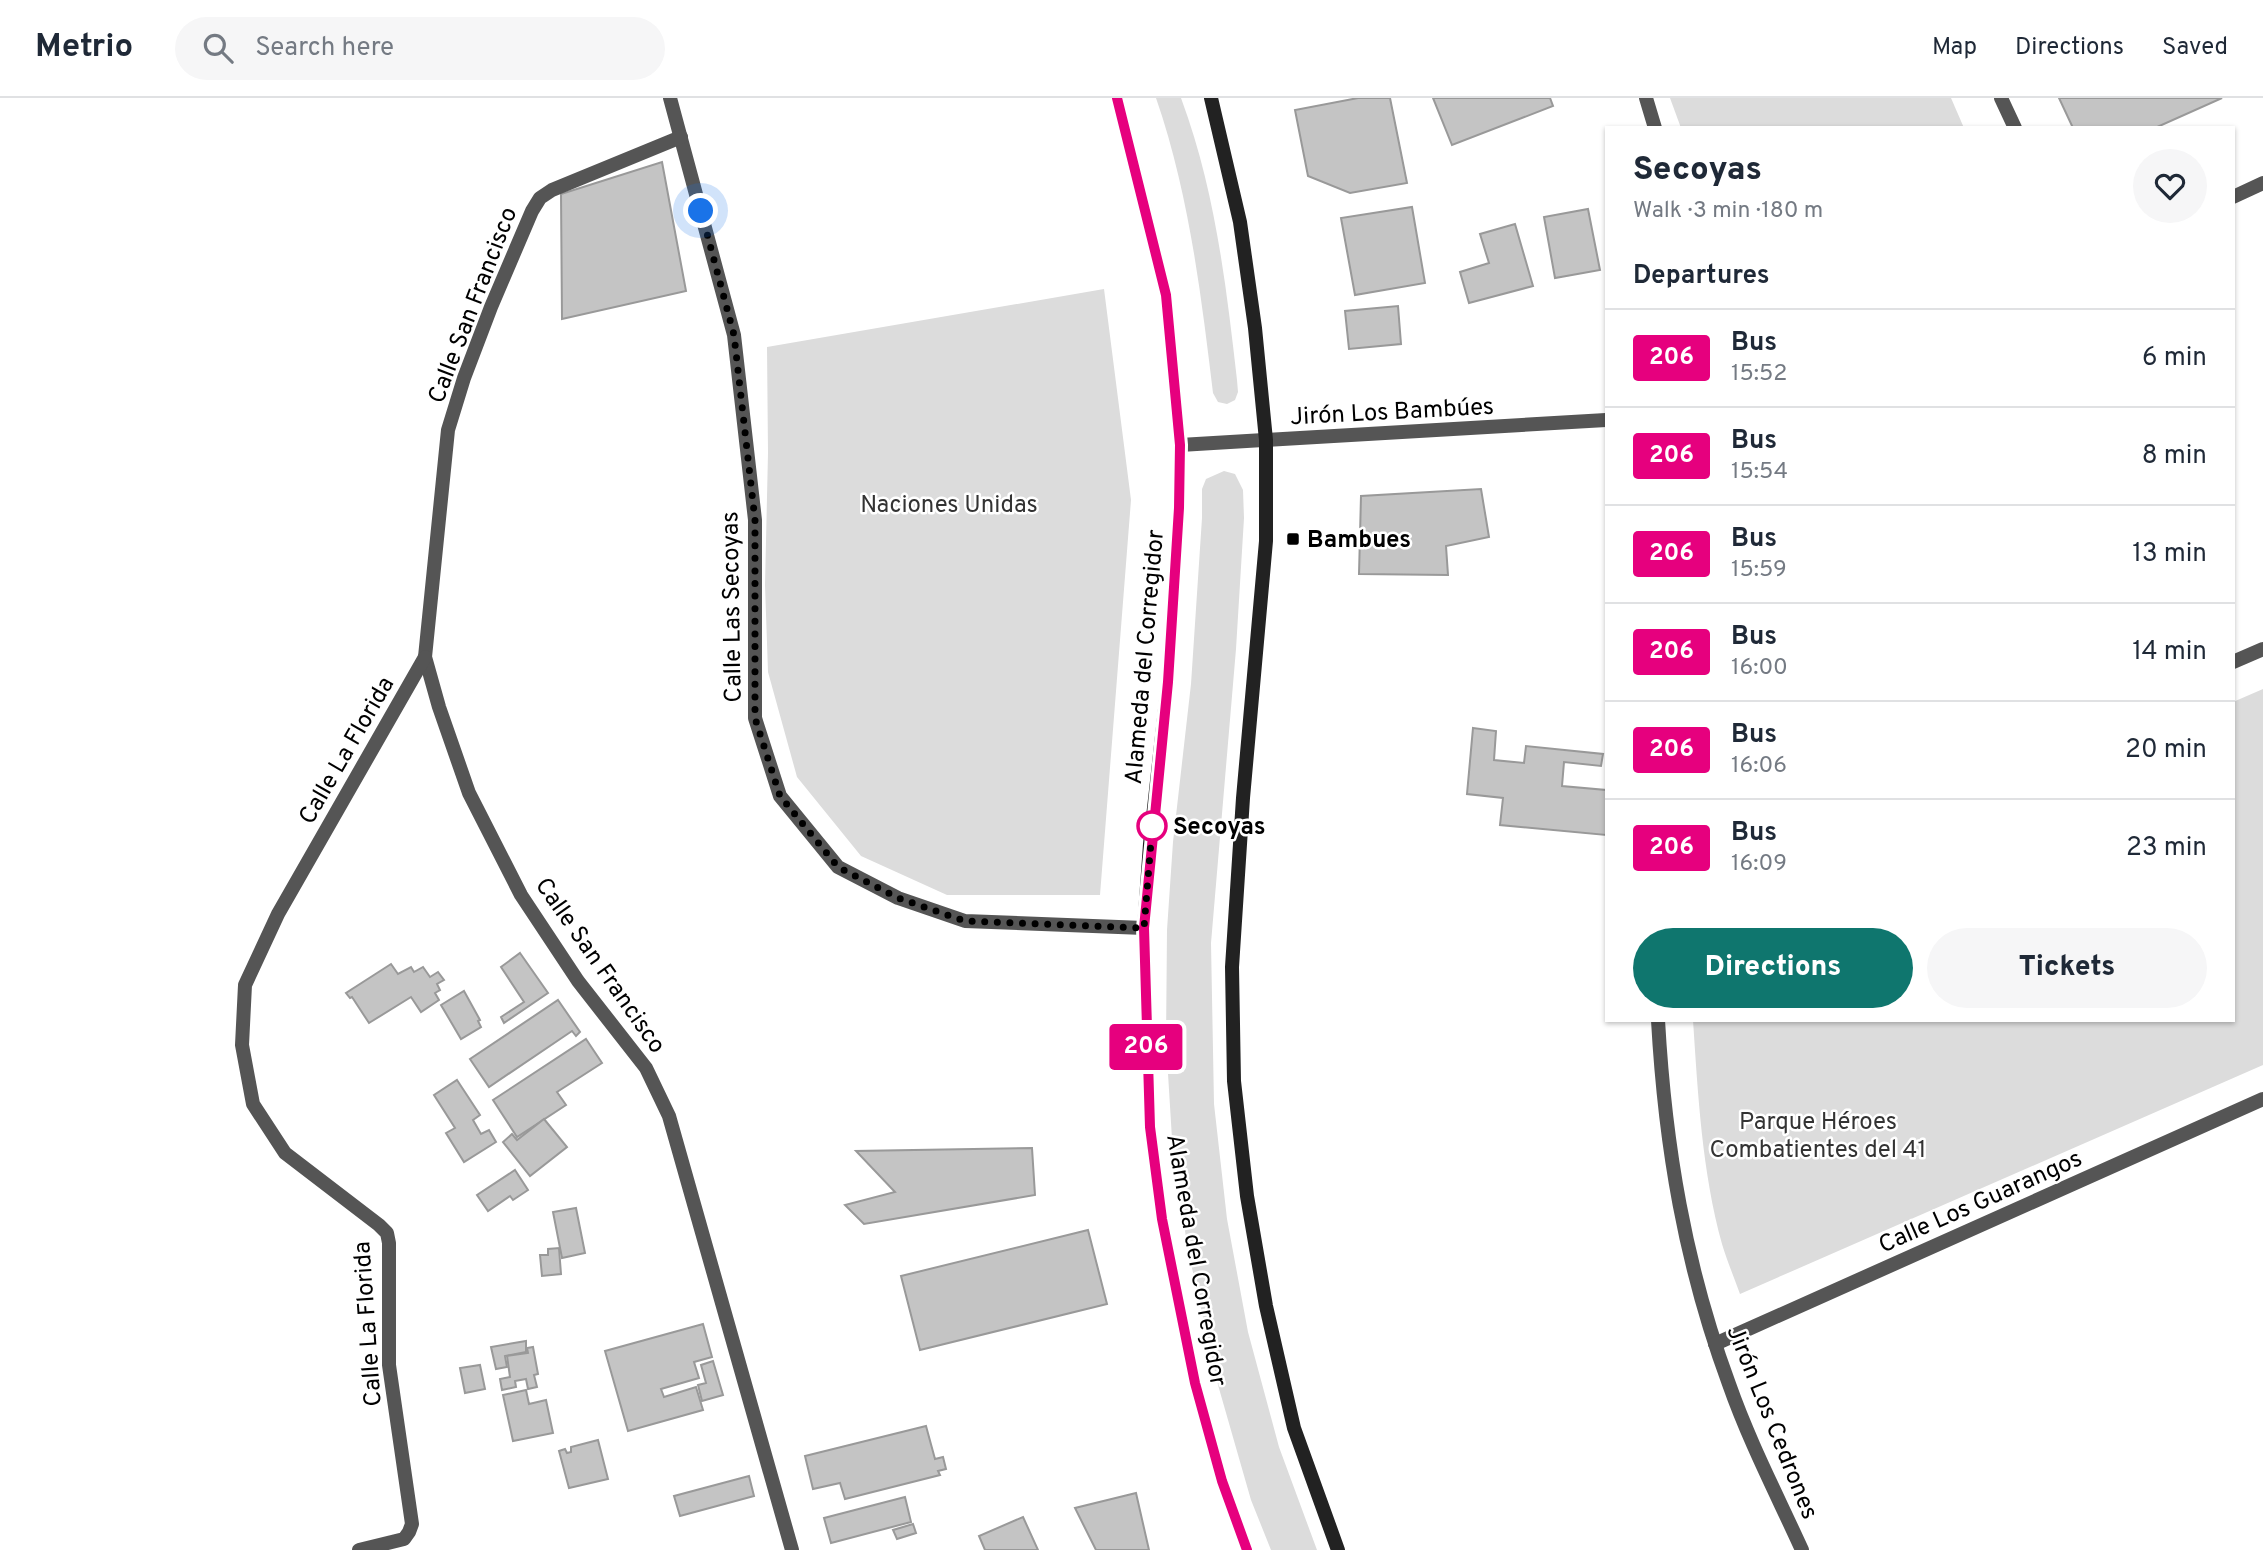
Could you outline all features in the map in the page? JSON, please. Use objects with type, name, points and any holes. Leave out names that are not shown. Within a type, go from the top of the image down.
[{"type":"main road","name":"Alameda del Corregidor","points":[[1117,98],[1166,295],[1180,445],[1179,508],[1168,682],[1144,928],[1150,1127],[1162,1219],[1195,1383],[1222,1481],[1247,1550]]},
{"type":"main road","points":[[1211,98],[1240,222],[1255,328],[1266,440],[1266,541],[1243,798],[1232,967],[1234,1081],[1247,1196],[1266,1306],[1294,1428],[1338,1550]]},
{"type":"street","name":"Calle Las Secoyas","points":[[670,98],[734,335],[755,520],[755,718],[780,796],[838,867],[898,898],[965,921],[1144,928]]},
{"type":"street","points":[[1646,98],[1653,126]]},
{"type":"street","points":[[2001,98],[2014,126]]},
{"type":"street","name":"Calle San Francisco","points":[[681,137],[552,190],[540,198],[532,211],[491,307],[448,430],[425,657],[469,793],[521,895],[578,981],[646,1068],[659,1092],[680,1156],[792,1550]]},
{"type":"street","points":[[2235,196],[2263,183]]},
{"type":"street","name":"Jirón Los Bambúes","points":[[1180,445],[1605,420]]},
{"type":"street","points":[[2235,661],[2263,649]]},
{"type":"street","name":"Calle La Florida","points":[[359,1550],[404,1539],[412,1524],[389,1365],[387,1233],[285,1153],[253,1104],[242,1045],[246,985],[278,914],[425,657]]},
{"type":"street","name":"Jirón Los Cedrones","points":[[1658,1022],[1664,1096],[1688,1254],[1730,1387],[1802,1550]]},
{"type":"street","name":"Calle Los Guarangos","points":[[1715,1344],[2263,1100]]},
{"type":"green space","points":[[1156,98],[1181,98],[1203,167],[1218,237],[1238,392],[1235,400],[1227,404],[1218,402],[1213,393],[1185,207]]},
{"type":"green space","points":[[1670,98],[1951,98],[1963,126],[1680,126]]},
{"type":"green space","name":"Naciones Unidas","points":[[1104,289],[1131,500],[1100,895],[947,895],[861,856],[797,777],[768,672],[765,585],[767,347]]},
{"type":"green space","points":[[1224,471],[1235,474],[1243,490],[1244,518],[1236,649],[1211,943],[1214,1104],[1227,1219],[1248,1332],[1279,1447],[1317,1550],[1271,1550],[1251,1500],[1218,1385],[1188,1250],[1173,1155],[1166,1041],[1167,930],[1173,842],[1191,684],[1202,489],[1206,479]]},
{"type":"green space","name":"Parque Héroes Combatientes del 41","points":[[2263,689],[2263,1065],[1740,1294],[1722,1244],[1710,1189],[1702,1133],[1693,1022],[2235,1022],[2235,701]]},
{"type":"building","points":[[1358,98],[1390,98],[1407,183],[1350,193],[1308,176],[1295,110]]},
{"type":"building","points":[[1433,98],[1550,98],[1553,106],[1452,145]]},
{"type":"building","points":[[2059,98],[2222,98],[2159,126],[2072,126]]},
{"type":"building","points":[[662,162],[686,291],[562,319],[561,194]]},
{"type":"building","points":[[1412,207],[1425,283],[1355,295],[1341,218]]},
{"type":"building","points":[[1588,209],[1600,270],[1555,278],[1544,217]]},
{"type":"building","points":[[1515,224],[1533,286],[1469,303],[1460,272],[1489,263],[1480,234]]},
{"type":"building","points":[[1398,306],[1401,344],[1349,349],[1345,311]]},
{"type":"building","points":[[1481,489],[1489,537],[1446,546],[1448,575],[1359,574],[1361,496]]},
{"type":"building","points":[[1473,728],[1496,731],[1494,760],[1524,763],[1526,746],[1603,754],[1601,766],[1564,762],[1562,786],[1605,790],[1605,835],[1500,825],[1503,798],[1467,794]]},
{"type":"building","points":[[520,953],[548,993],[504,1023],[501,1017],[524,1002],[501,967]]},
{"type":"building","points":[[391,964],[398,974],[411,967],[414,972],[423,967],[430,977],[438,972],[444,980],[437,984],[440,990],[435,993],[439,1000],[421,1012],[411,997],[369,1023],[352,997],[346,993]]},
{"type":"building","points":[[464,991],[481,1027],[461,1039],[441,1005]]},
{"type":"building","points":[[558,1000],[580,1032],[576,1036],[572,1031],[489,1087],[470,1059]]},
{"type":"building","points":[[586,1039],[602,1063],[557,1092],[566,1105],[517,1137],[493,1100]]},
{"type":"building","points":[[457,1080],[480,1115],[473,1120],[481,1134],[489,1130],[496,1142],[464,1162],[446,1133],[455,1128],[434,1095]]},
{"type":"building","points":[[544,1119],[567,1147],[530,1176],[503,1142],[512,1134],[517,1140]]},
{"type":"building","points":[[1032,1148],[1035,1195],[864,1224],[845,1205],[895,1192],[856,1151]]},
{"type":"building","points":[[515,1170],[528,1190],[513,1200],[510,1196],[488,1211],[477,1195]]},
{"type":"building","points":[[576,1208],[585,1253],[562,1258],[553,1212]]},
{"type":"building","points":[[1088,1230],[1107,1304],[920,1350],[901,1276]]},
{"type":"building","points":[[559,1248],[561,1274],[542,1276],[540,1255],[548,1255],[548,1249]]},
{"type":"building","points":[[703,1324],[712,1357],[694,1362],[699,1378],[661,1389],[664,1397],[696,1387],[703,1410],[628,1431],[605,1351]]},
{"type":"building","points":[[526,1341],[526,1352],[505,1356],[507,1367],[496,1369],[491,1347]]},
{"type":"building","points":[[533,1347],[538,1374],[534,1375],[537,1387],[528,1389],[526,1379],[515,1381],[516,1387],[502,1390],[500,1379],[510,1377],[507,1356],[528,1353],[527,1348]]},
{"type":"building","points":[[713,1361],[723,1395],[702,1401],[698,1385],[706,1383],[701,1365]]},
{"type":"building","points":[[480,1365],[485,1389],[465,1393],[460,1368]]},
{"type":"building","points":[[526,1390],[529,1404],[546,1400],[553,1433],[513,1441],[503,1395]]},
{"type":"building","points":[[926,1426],[935,1459],[943,1457],[946,1469],[938,1471],[940,1475],[845,1499],[840,1483],[813,1489],[805,1456]]},
{"type":"building","points":[[598,1440],[608,1479],[569,1488],[559,1451],[565,1449],[567,1453],[571,1452],[571,1447]]},
{"type":"building","points":[[749,1476],[754,1496],[680,1516],[674,1496]]},
{"type":"building","points":[[1136,1493],[1149,1550],[1096,1550],[1075,1508]]},
{"type":"building","points":[[905,1497],[911,1522],[831,1543],[824,1518]]},
{"type":"building","points":[[1023,1517],[1038,1550],[985,1550],[979,1536]]},
{"type":"building","points":[[913,1524],[916,1533],[897,1539],[893,1530]]},
{"type":"bus line","name":"206","points":[[1117,98],[1166,295],[1180,445],[1179,508],[1168,682],[1150,844],[1144,928],[1145,1034],[1150,1127],[1162,1219],[1195,1383],[1222,1481],[1247,1550]]},
{"type":"place","name":"Bambues","points":[[1293,539]]},
{"type":"place","name":"Secoyas","points":[[1152,826]]},
{"type":"route","points":[[701,211],[734,335],[755,520],[755,718],[780,796],[838,867],[898,898],[965,921],[1144,928],[1153,817],[1152,826]]}]
